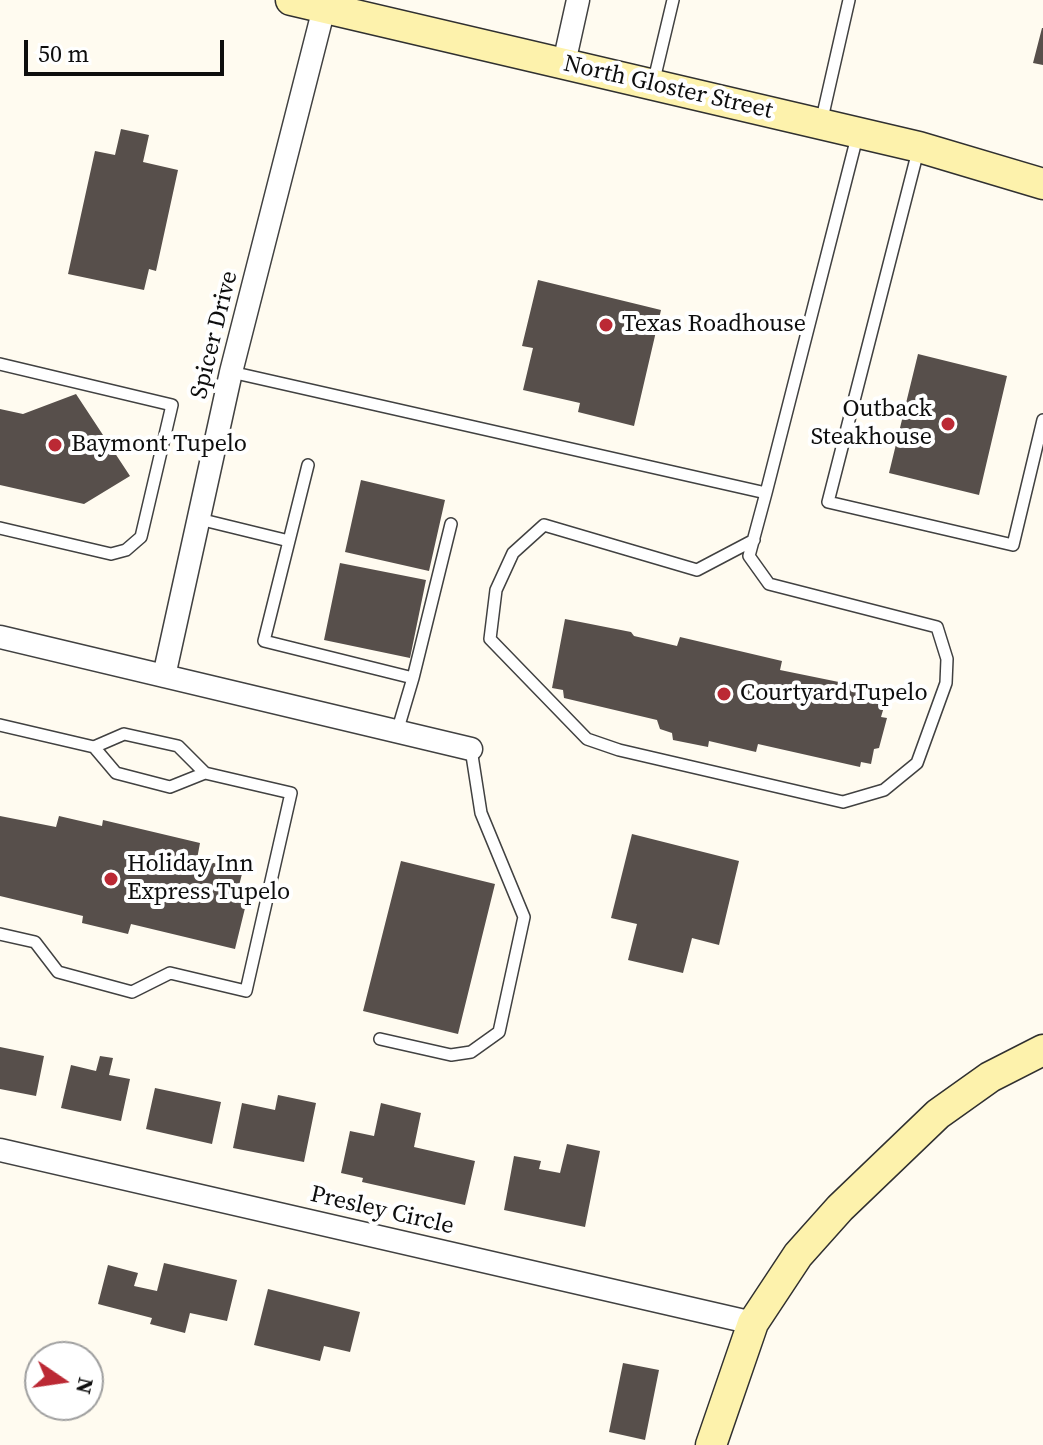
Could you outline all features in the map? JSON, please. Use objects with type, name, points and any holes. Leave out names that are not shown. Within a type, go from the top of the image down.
[{"type":"main road","name":"North Gloster Street","points":[[291,0],[325,4],[919,147],[1043,184]]},
{"type":"main road","points":[[711,1445],[753,1323],[798,1255],[829,1220],[938,1114],[990,1077],[1043,1050]]},
{"type":"street","points":[[564,63],[578,0]]},
{"type":"street","name":"Spicer Drive","points":[[164,676],[231,372],[325,4]]},
{"type":"street","points":[[0,637],[471,749]]},
{"type":"street","name":"Presley Circle","points":[[0,1150],[753,1323]]},
{"type":"lane","points":[[653,84],[673,0]]},
{"type":"lane","points":[[821,124],[849,0]]},
{"type":"lane","points":[[754,540],[697,570],[544,525],[513,553],[496,590],[490,639],[587,739],[619,750],[843,802],[884,790],[917,763],[946,683],[947,659],[937,627],[769,584],[749,556],[754,540],[858,133]]},
{"type":"lane","points":[[919,147],[828,502],[1013,545],[1043,420]]},
{"type":"lane","points":[[0,364],[172,405],[141,537],[126,550],[111,554],[0,528]]},
{"type":"lane","points":[[231,372],[766,493]]},
{"type":"lane","points":[[308,465],[264,641],[413,678]]},
{"type":"lane","points":[[199,519],[289,541]]},
{"type":"lane","points":[[397,732],[451,524]]},
{"type":"lane","points":[[0,725],[94,747],[116,773],[170,787],[205,773]]},
{"type":"lane","points":[[0,934],[35,942],[58,972],[132,992],[170,973],[246,991],[291,793],[205,773],[178,746],[124,734],[94,747]]},
{"type":"lane","points":[[380,1039],[451,1055],[471,1052],[499,1032],[524,917],[481,813],[471,749]]},
{"type":"building","points":[[1043,28],[1043,65],[1033,63]]},
{"type":"building","points":[[121,129],[149,135],[143,162],[178,170],[156,271],[149,269],[144,290],[68,274],[95,151],[115,155]]},
{"type":"building","points":[[538,280],[661,310],[634,426],[578,412],[580,403],[523,390],[533,348],[522,346]]},
{"type":"building","name":"Outback Steakhouse","points":[[918,354],[1007,376],[979,495],[889,473]]},
{"type":"building","name":"Baymont Tupelo","points":[[76,394],[130,476],[84,504],[0,485],[0,409],[23,414]]},
{"type":"building","points":[[361,480],[445,500],[429,571],[345,552]]},
{"type":"building","points":[[340,563],[426,580],[410,658],[324,640]]},
{"type":"building","name":"Courtyard Tupelo","points":[[565,619],[631,632],[634,636],[677,646],[680,637],[782,661],[780,670],[883,691],[886,700],[881,717],[887,718],[879,748],[874,749],[871,764],[861,762],[860,767],[758,744],[756,752],[709,741],[708,747],[673,740],[672,733],[660,729],[657,720],[564,698],[563,690],[552,688]]},
{"type":"building","points":[[0,816],[56,827],[59,816],[102,826],[103,820],[200,843],[197,859],[243,870],[235,901],[246,904],[235,949],[131,924],[128,934],[82,923],[83,916],[0,896]]},
{"type":"building","points":[[632,834],[739,861],[719,945],[692,938],[683,973],[628,960],[637,924],[611,918]]},
{"type":"building","points":[[401,861],[495,884],[458,1034],[363,1011]]},
{"type":"building","points":[[0,1047],[44,1056],[36,1096],[0,1089]]},
{"type":"building","points":[[100,1056],[113,1058],[109,1075],[130,1079],[121,1121],[61,1108],[71,1065],[96,1071]]},
{"type":"building","points":[[155,1088],[221,1102],[212,1144],[146,1129]]},
{"type":"building","points":[[278,1095],[316,1103],[304,1162],[233,1148],[242,1103],[275,1110]]},
{"type":"building","points":[[381,1103],[421,1113],[414,1147],[475,1161],[465,1205],[362,1182],[363,1178],[341,1173],[350,1131],[374,1136]]},
{"type":"building","points":[[567,1144],[600,1151],[585,1227],[504,1210],[514,1156],[541,1161],[539,1169],[560,1173]]},
{"type":"building","points":[[164,1263],[237,1280],[227,1321],[190,1313],[185,1333],[150,1324],[152,1318],[98,1304],[108,1265],[138,1273],[134,1286],[157,1291]]},
{"type":"building","points":[[268,1289],[360,1312],[350,1352],[324,1346],[320,1361],[254,1345]]},
{"type":"building","points":[[623,1363],[659,1370],[645,1440],[609,1432]]},
{"type":"place","name":"Texas Roadhouse","points":[[606,325]]},
{"type":"place","name":"Outback Steakhouse","points":[[948,424]]},
{"type":"place","name":"Baymont Tupelo","points":[[55,445]]},
{"type":"place","name":"Courtyard Tupelo","points":[[724,694]]},
{"type":"place","name":"Holiday Inn Express Tupelo","points":[[111,879]]}]
